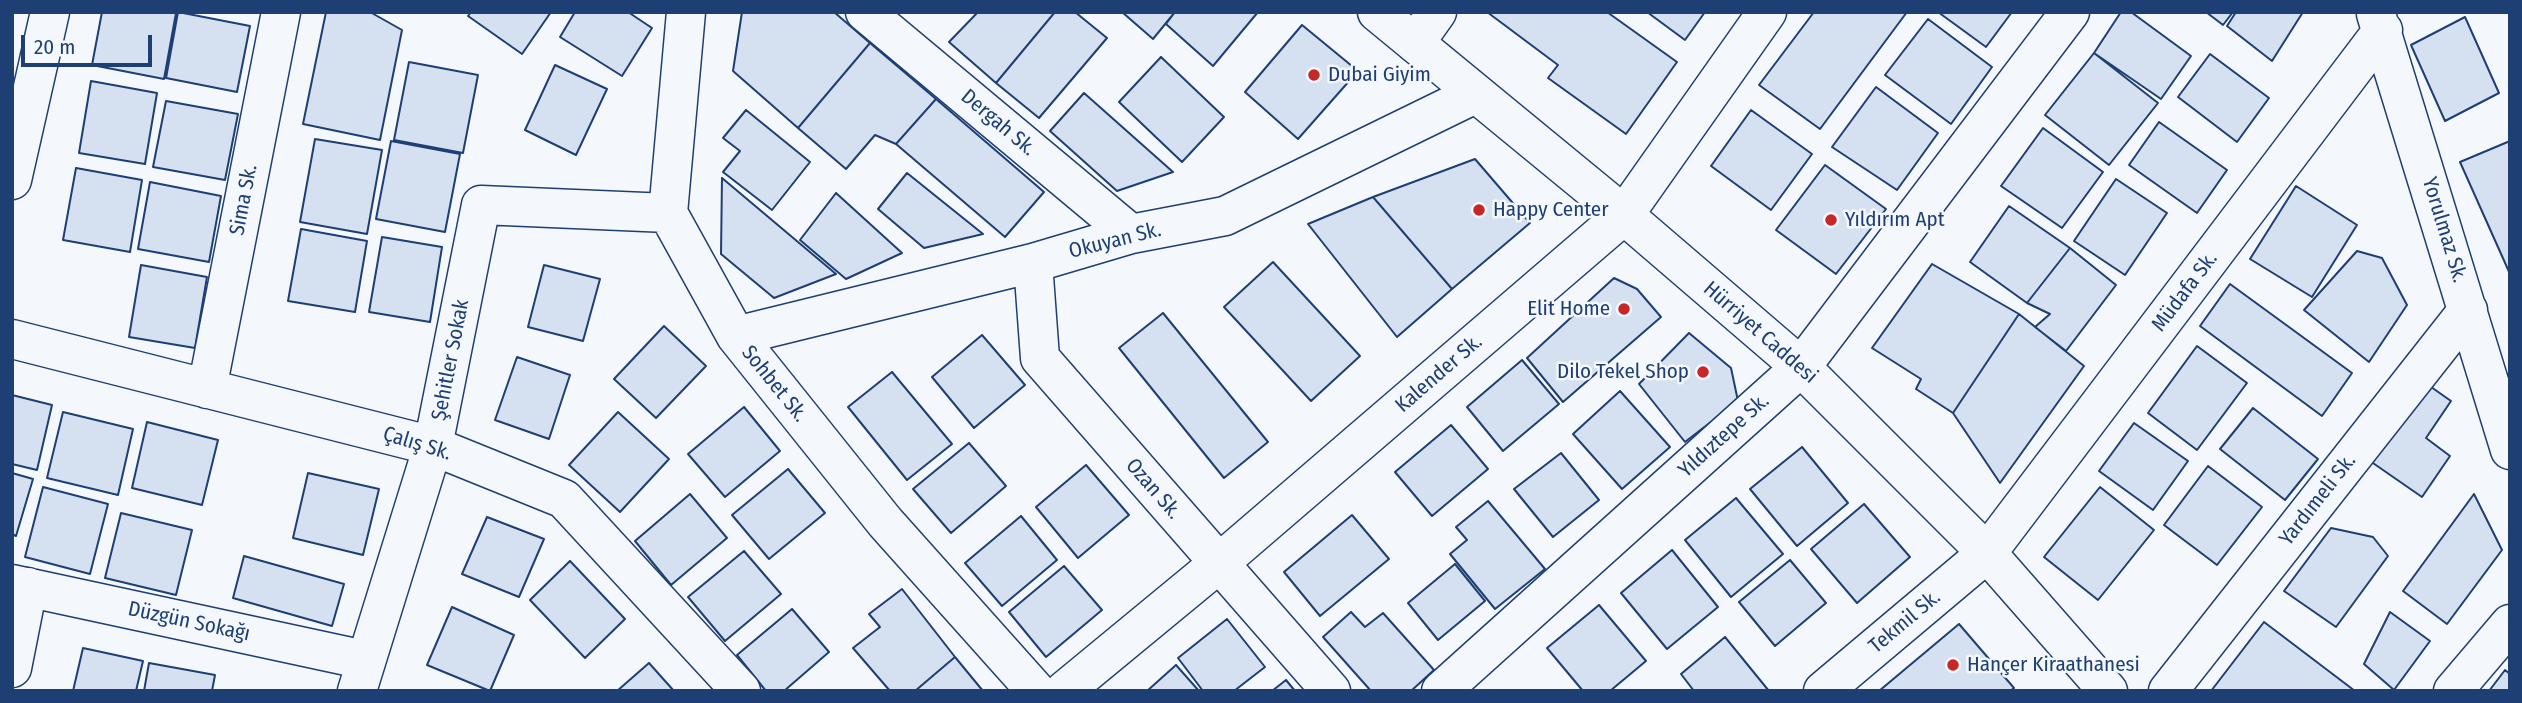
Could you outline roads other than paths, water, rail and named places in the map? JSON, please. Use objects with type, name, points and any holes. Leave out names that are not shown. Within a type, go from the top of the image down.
[{"type":"street","points":[[12,180],[50,12]]},
{"type":"street","name":"Sima Sk.","points":[[207,388],[281,12]]},
{"type":"street","name":"Dergah Sk.","points":[[865,12],[1131,234]]},
{"type":"street","name":"Hürriyet Caddesi","points":[[1377,12],[1624,215],[1801,367],[1987,554],[2108,691]]},
{"type":"street","points":[[1415,43],[1437,12]]},
{"type":"street","name":"Kalender Sk.","points":[[1064,691],[1218,564],[1624,215],[1767,12]]},
{"type":"street","name":"Yıldıztepe Sk.","points":[[1441,691],[1801,367],[2070,12]]},
{"type":"street","points":[[668,213],[677,18]]},
{"type":"street","name":"Yorulmaz Sk.","points":[[2379,21],[2510,450]]},
{"type":"street","name":"Müdafa Sk.","points":[[1987,554],[2379,21]]},
{"type":"street","name":"Okuyan Sk.","points":[[736,336],[1033,263],[1131,234],[1225,216],[1475,94]]},
{"type":"street","name":"Şehitler Sokak","points":[[361,675],[433,446],[481,205],[668,213]]},
{"type":"street","name":"Sohbet Sk.","points":[[668,213],[736,336],[885,522],[1036,691]]},
{"type":"street","name":"Ozan Sk.","points":[[1033,263],[1040,358],[1331,691]]},
{"type":"street","name":"Yardımeli Sk.","points":[[2168,691],[2468,310]]},
{"type":"street","name":"Çalış Sk.","points":[[12,339],[433,446],[564,499],[741,691]]},
{"type":"street","name":"Tekmil Sk.","points":[[1823,691],[1987,554]]},
{"type":"street","points":[[12,668],[20,586]]},
{"type":"street","name":"Düzgün Sokağı","points":[[20,586],[361,675]]},
{"type":"street","points":[[2453,691],[2510,624]]},
{"type":"place","name":"Dubai Giyim","points":[[1314,75]]},
{"type":"place","name":"Happy Center","points":[[1479,210]]},
{"type":"place","name":"Yıldırım Apt","points":[[1831,220]]},
{"type":"place","name":"Elit Home","points":[[1624,309]]},
{"type":"place","name":"Dilo Tekel Shop","points":[[1703,372]]},
{"type":"place","name":"Hançer Kiraathanesi","points":[[1953,665]]}]
